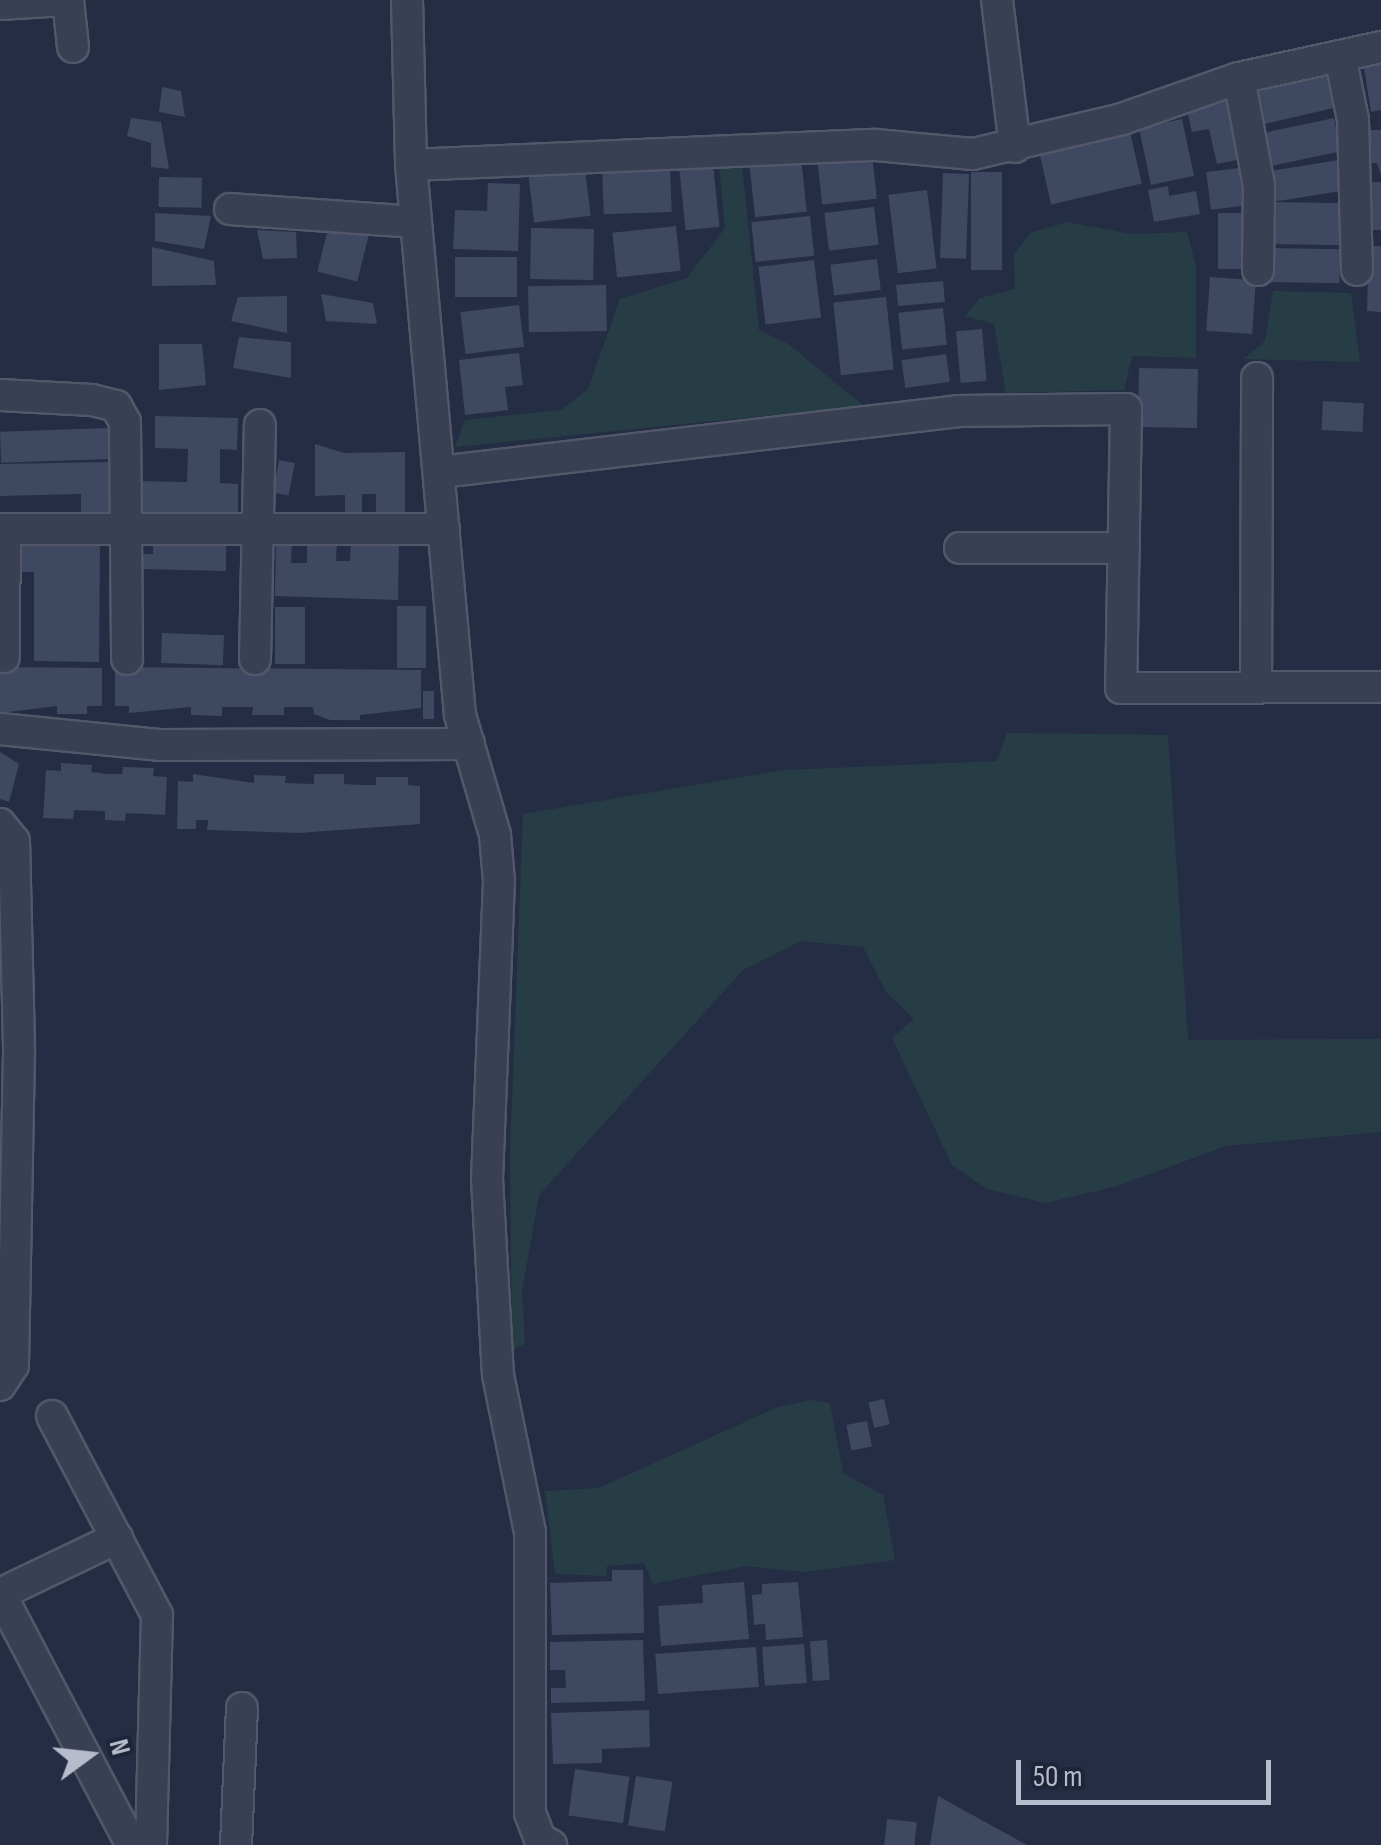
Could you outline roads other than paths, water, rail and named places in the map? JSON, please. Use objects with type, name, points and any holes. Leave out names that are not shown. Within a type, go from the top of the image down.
[{"type":"street","points":[[0,4],[66,0],[73,48]]},
{"type":"street","points":[[407,0],[410,166],[460,715],[495,835],[499,881],[487,1179],[498,1375],[530,1532],[530,1813],[540,1839],[550,1845]]},
{"type":"street","points":[[998,0],[1015,147]]},
{"type":"street","points":[[410,166],[857,145],[926,154],[1015,147],[1239,78],[1381,46]]},
{"type":"street","points":[[1340,56],[1353,120],[1357,270]]},
{"type":"street","points":[[1239,78],[1258,186],[1258,270]]},
{"type":"street","points":[[230,208],[416,222]]},
{"type":"street","points":[[1256,688],[1257,378]]},
{"type":"street","points":[[0,394],[116,406],[125,422],[127,659]]},
{"type":"street","points":[[440,472],[959,411],[1126,408],[1121,688],[1381,688]]},
{"type":"street","points":[[255,659],[260,425]]},
{"type":"street","points":[[4,657],[2,529],[444,529]]},
{"type":"street","points":[[960,548],[1124,548]]},
{"type":"street","points":[[0,729],[161,745],[469,744]]},
{"type":"street","points":[[0,824],[14,841],[10,1052],[13,1365],[0,1385]]},
{"type":"street","points":[[52,1416],[156,1614],[151,1845]]},
{"type":"street","points":[[117,1538],[0,1594],[132,1845]]},
{"type":"street","points":[[236,1845],[242,1708]]}]
